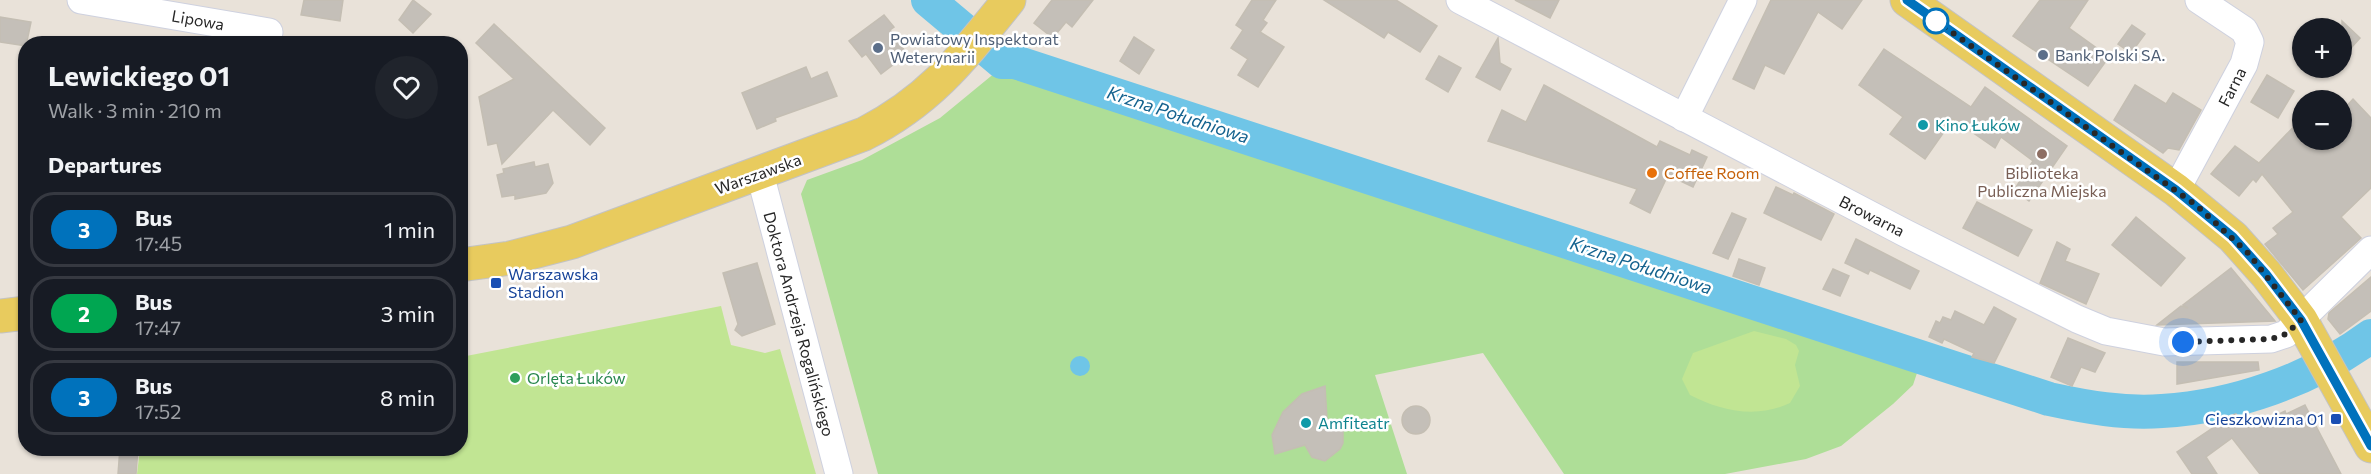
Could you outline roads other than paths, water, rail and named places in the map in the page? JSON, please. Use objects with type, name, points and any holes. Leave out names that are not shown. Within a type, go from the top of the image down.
[{"type":"main road","name":"Warszawska","points":[[468,264],[510,258],[572,242],[864,134],[899,116],[937,85],[1009,0]]},
{"type":"main road","points":[[1907,0],[2176,190],[2233,237],[2266,274],[2308,331],[2371,446]]},
{"type":"main road","points":[[0,316],[18,314]]},
{"type":"street","name":"Lipowa","points":[[81,0],[269,32],[268,36]]},
{"type":"street","name":"Browarna","points":[[1461,0],[2006,284],[2106,331],[2164,342],[2271,339],[2308,331],[2371,250]]},
{"type":"street","points":[[1675,113],[1724,0]]},
{"type":"street","points":[[1675,113],[1743,0]]},
{"type":"street","name":"Farna","points":[[2176,190],[2244,64],[2250,42],[2244,30],[2199,0]]},
{"type":"street","name":"Doktora Andrzeja Rogalińskiego","points":[[760,174],[839,474]]},
{"type":"water","points":[[1080,356],[1087,359],[1090,366],[1087,373],[1080,376],[1073,373],[1070,366],[1073,359]]},
{"type":"waterway","name":"Krzna Południowa","points":[[928,0],[1002,62],[1015,62],[2049,399],[2134,412],[2217,404],[2298,378],[2371,336]]},
{"type":"place","name":"Powiatowy Inspektorat Weterynarii","points":[[878,48]]},
{"type":"place","name":"Bank Polski SA.","points":[[2043,55]]},
{"type":"place","name":"Kino Łuków","points":[[1923,125]]},
{"type":"place","name":"Biblioteka Publiczna Miejska","points":[[2042,154]]},
{"type":"place","name":"Coffee Room","points":[[1652,173]]},
{"type":"place","name":"Warszawska Stadion","points":[[496,283]]},
{"type":"place","name":"Orlęta Łuków","points":[[515,378]]},
{"type":"place","name":"Cieszkowizna 01","points":[[2336,419]]},
{"type":"place","name":"Amfiteatr","points":[[1306,423]]}]
